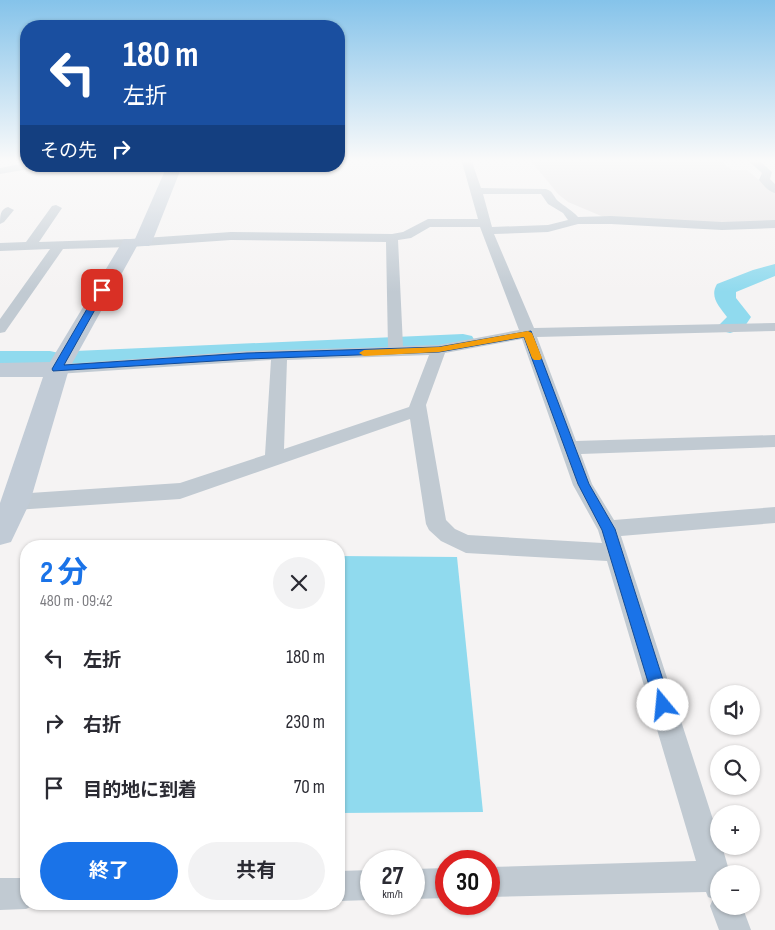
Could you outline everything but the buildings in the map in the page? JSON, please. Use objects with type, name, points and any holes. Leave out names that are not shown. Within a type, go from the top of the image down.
[{"type":"street","points":[[0,533],[15,502],[57,369],[136,243],[155,205]]},
{"type":"street","points":[[481,205],[486,227],[528,333],[583,484],[612,541],[712,865]]},
{"type":"street","points":[[558,205],[567,211],[575,221]]},
{"type":"street","points":[[30,246],[56,208]]},
{"type":"street","points":[[0,220],[8,210]]},
{"type":"street","points":[[0,261],[6,246],[136,243],[231,236],[392,238],[407,235],[428,223],[486,227],[547,228],[569,226],[575,221],[611,220],[722,226],[775,224]]},
{"type":"street","points":[[392,238],[396,347]]},
{"type":"street","points":[[0,329],[59,246]]},
{"type":"street","points":[[0,370],[57,369],[396,347],[439,350],[528,333],[775,327]]},
{"type":"street","points":[[439,350],[417,404],[417,410],[436,524],[448,535],[466,544],[612,541],[775,515]]},
{"type":"street","points":[[274,460],[278,355]]},
{"type":"street","points":[[15,502],[180,491],[417,410]]},
{"type":"street","points":[[570,448],[775,441]]},
{"type":"street","points":[[500,882],[710,881]]},
{"type":"street","points":[[345,886],[360,885]]},
{"type":"street","points":[[0,894],[20,894]]},
{"type":"street","points":[[729,915],[735,930]]},
{"type":"shaded area","points":[[576,205],[775,205],[775,221],[708,223],[606,218]]},
{"type":"water","points":[[345,556],[457,557],[483,812],[345,813]]},
{"type":"waterway","points":[[730,326],[735,324],[739,317],[725,298],[725,289],[760,274],[775,270]]},
{"type":"waterway","points":[[75,359],[463,341]]},
{"type":"waterway","points":[[0,359],[50,359]]},
{"type":"slow traffic","points":[[364,353],[439,350],[528,333],[537,358]]},
{"type":"route","points":[[102,290],[57,369],[247,356],[439,350],[528,333],[583,484],[608,529],[663,705]]}]
